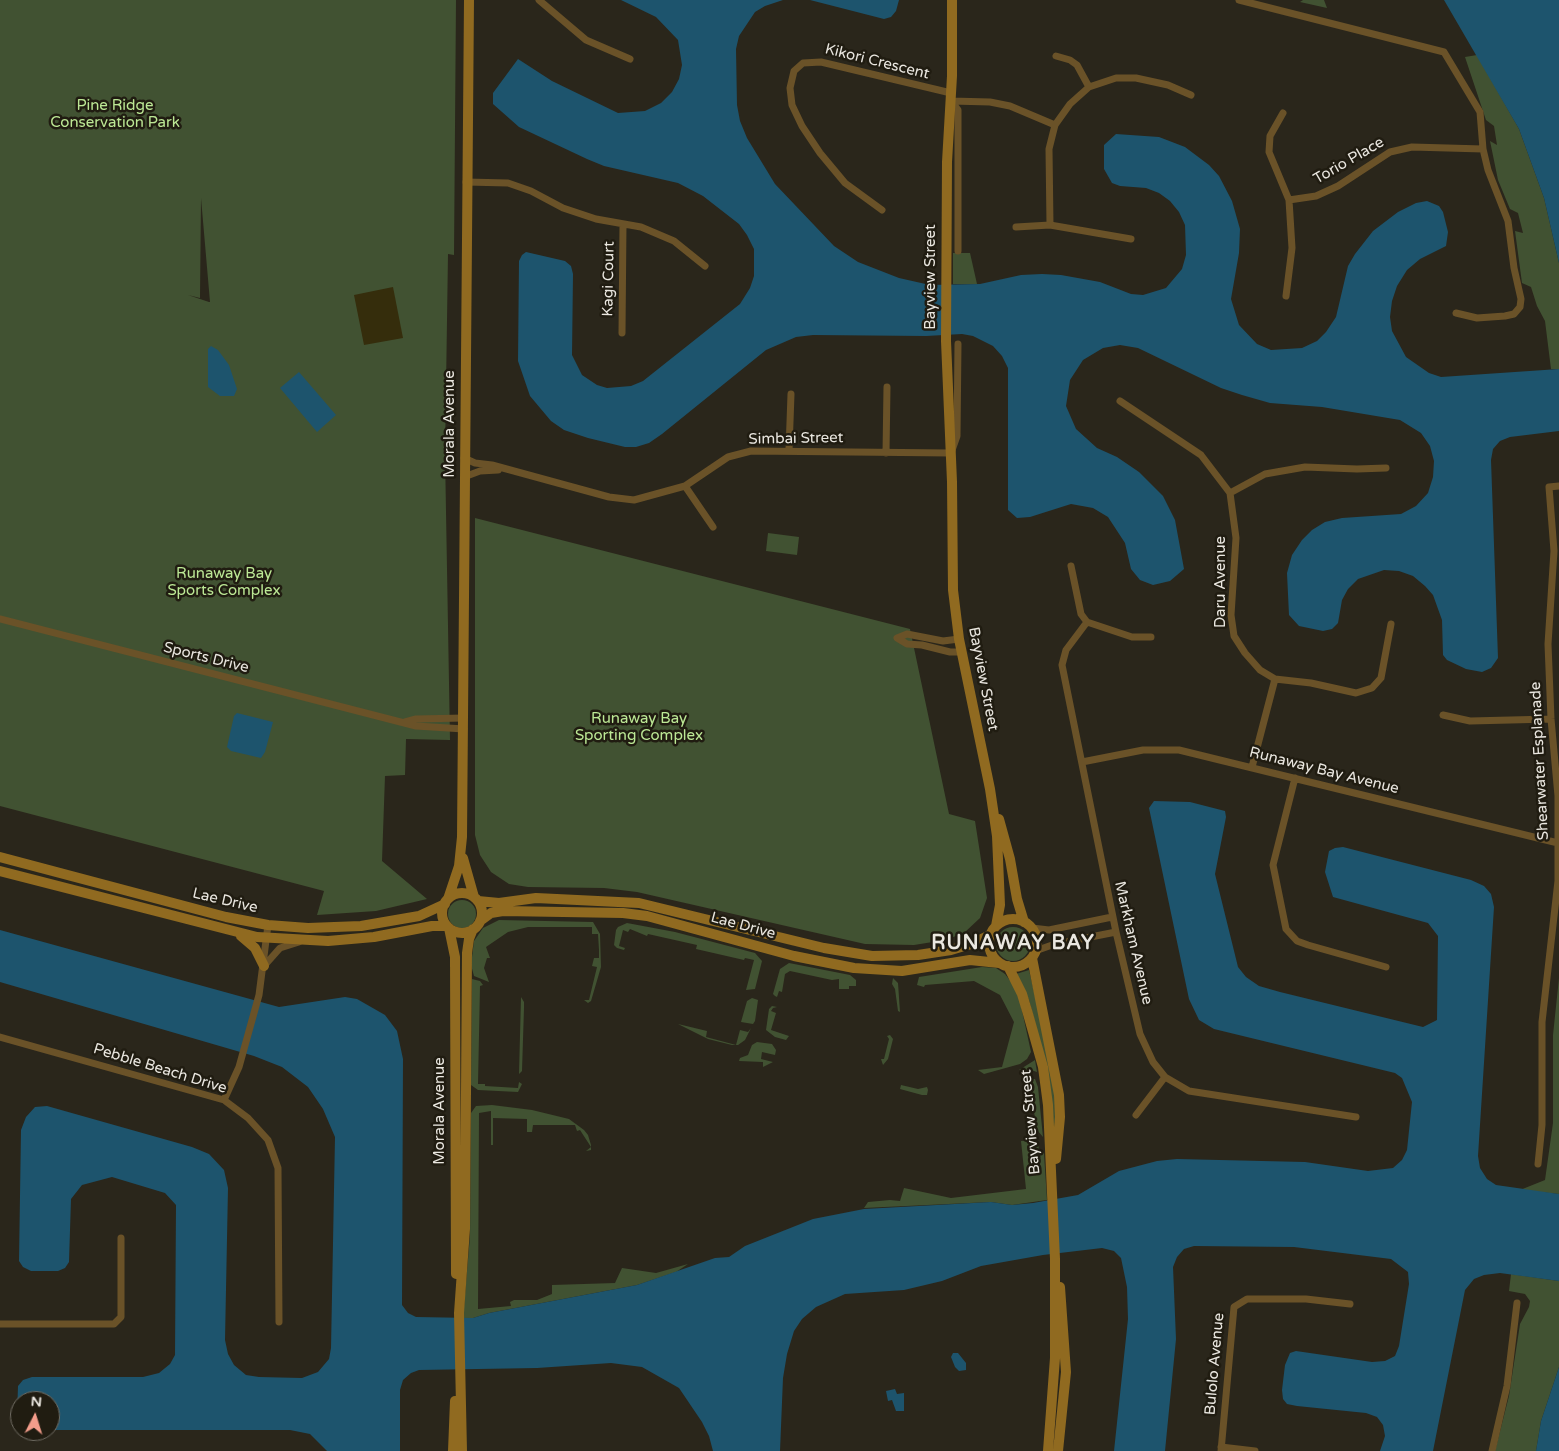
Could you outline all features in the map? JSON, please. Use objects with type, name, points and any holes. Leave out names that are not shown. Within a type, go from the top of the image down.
[{"type":"main road","name":"Morala Avenue","points":[[446,902],[456,880],[461,847],[464,729],[464,458],[469,0]]},
{"type":"main road","name":"Bayview Street","points":[[952,0],[951,97],[947,162],[946,341],[951,453],[953,590],[959,639],[990,789],[999,862],[1000,910],[993,930]]},
{"type":"main road","name":"Bayview Street","points":[[990,789],[1007,845],[1017,899],[1028,925]]},
{"type":"main road","name":"Morala Avenue","points":[[461,847],[465,869],[476,899]]},
{"type":"main road","name":"Lae Drive","points":[[0,857],[226,918],[268,925],[308,928],[361,926],[419,916],[446,902]]},
{"type":"main road","name":"Lae Drive","points":[[0,871],[236,933],[267,938],[307,941],[360,938],[434,925],[448,927]]},
{"type":"main road","points":[[458,894],[476,899],[482,910],[480,921],[473,930],[463,933],[448,927],[442,916],[446,902],[458,894]]},
{"type":"main road","name":"Lae Drive","points":[[476,899],[499,903],[536,898],[639,903],[834,951],[872,956],[913,955],[958,948],[993,930]]},
{"type":"main road","name":"Lae Drive","points":[[480,921],[491,913],[503,911],[623,913],[647,916],[824,962],[866,969],[902,971],[970,960],[1004,965]]},
{"type":"main road","points":[[1012,919],[1028,925],[1037,939],[1034,954],[1021,965],[1004,965],[990,950],[993,930],[1012,919]]},
{"type":"main road","name":"Morala Avenue","points":[[448,927],[455,957],[455,1236],[456,1283],[459,1295]]},
{"type":"main road","name":"Morala Avenue","points":[[453,1451],[458,1375],[459,1295],[465,1219],[467,958],[469,939],[473,930]]},
{"type":"main road","points":[[236,933],[255,948],[264,966]]},
{"type":"main road","name":"Bayview Street","points":[[1034,954],[1059,1094],[1060,1116],[1052,1191]]},
{"type":"main road","points":[[902,971],[913,955]]},
{"type":"main road","name":"Bayview Street","points":[[1004,965],[1022,994],[1043,1066],[1048,1106],[1060,1337],[1066,1372],[1058,1451]]},
{"type":"main road","name":"Bayview Street","points":[[1048,1451],[1060,1337]]},
{"type":"main road","name":"Morala Avenue","points":[[458,1375],[461,1389],[462,1451]]},
{"type":"street","points":[[539,0],[586,40],[630,59]]},
{"type":"street","points":[[1239,0],[1444,52],[1480,112],[1483,149],[1488,170],[1508,221],[1514,268],[1521,299],[1520,308],[1514,314],[1505,316],[1477,318],[1456,313]]},
{"type":"street","points":[[1056,56],[1070,60],[1078,65],[1089,87]]},
{"type":"street","name":"Kikori Crescent","points":[[882,210],[845,182],[820,154],[802,126],[792,105],[790,88],[794,72],[803,63],[821,62],[951,97],[1010,106],[1055,125]]},
{"type":"street","points":[[1050,225],[1050,149],[1055,125],[1070,104],[1089,87],[1116,78],[1136,78],[1168,85],[1191,95]]},
{"type":"street","name":"Bayview Street","points":[[951,97],[958,110],[958,251]]},
{"type":"street","points":[[1283,113],[1270,136],[1269,152],[1289,200],[1292,248],[1286,296]]},
{"type":"street","name":"Torio Place","points":[[1289,200],[1316,196],[1338,186],[1390,152],[1412,147],[1483,149]]},
{"type":"street","points":[[466,182],[508,183],[531,191],[563,208],[596,219],[641,227],[674,241],[705,266]]},
{"type":"street","name":"Kagi Court","points":[[622,334],[623,224]]},
{"type":"street","points":[[1016,227],[1050,225],[1131,239]]},
{"type":"street","name":"Bayview Street","points":[[951,453],[957,436],[958,344]]},
{"type":"street","points":[[886,453],[887,387]]},
{"type":"street","points":[[789,450],[791,394]]},
{"type":"street","points":[[1120,401],[1200,455],[1230,493],[1265,474],[1305,467],[1386,468]]},
{"type":"street","name":"Simbai Street","points":[[464,458],[475,463],[506,469],[609,498],[634,500],[685,486],[728,457],[751,451],[951,453]]},
{"type":"street","name":"Simbai Street","points":[[464,478],[480,471],[506,469]]},
{"type":"street","points":[[685,486],[713,526]]},
{"type":"street","name":"Shearwater Esplanade","points":[[1538,1164],[1542,1125],[1542,1022],[1558,881],[1558,796],[1551,720],[1548,644],[1554,551],[1549,487],[1559,486]]},
{"type":"street","name":"Daru Avenue","points":[[1230,493],[1236,538],[1231,615],[1234,636],[1245,653],[1260,670],[1275,679],[1311,683],[1356,693],[1372,688],[1381,678],[1391,624]]},
{"type":"street","points":[[1071,566],[1081,614],[1087,622],[1132,637],[1151,637]]},
{"type":"street","name":"Sports Drive","points":[[0,619],[421,727],[464,729]]},
{"type":"street","name":"Markham Avenue","points":[[1087,622],[1066,650],[1062,665],[1112,917],[1140,1034],[1153,1062],[1165,1077],[1189,1091],[1356,1117]]},
{"type":"street","points":[[959,639],[943,641],[907,634],[897,638],[904,644],[962,652]]},
{"type":"street","points":[[1252,766],[1275,679]]},
{"type":"street","points":[[1443,715],[1470,721],[1551,720]]},
{"type":"street","name":"Sports Drive","points":[[405,722],[464,718]]},
{"type":"street","name":"Runaway Bay Avenue","points":[[1082,762],[1126,752],[1159,749],[1196,754],[1252,766],[1558,843]]},
{"type":"street","points":[[1295,778],[1273,865],[1286,929],[1297,941],[1308,946],[1386,967]]},
{"type":"street","points":[[1028,925],[1049,930],[1112,917]]},
{"type":"street","points":[[224,1100],[243,1055],[259,995],[268,925]]},
{"type":"street","points":[[1034,954],[1050,945],[1116,932]]},
{"type":"street","points":[[264,966],[280,948],[307,941]]},
{"type":"street","name":"Pebble Beach Drive","points":[[0,1037],[224,1100],[248,1118],[268,1140],[278,1168],[279,1322]]},
{"type":"street","points":[[1136,1115],[1165,1077]]},
{"type":"street","points":[[0,1324],[114,1324],[121,1317],[121,1238]]},
{"type":"street","name":"Bulolo Avenue","points":[[1221,1449],[1234,1307],[1248,1299],[1306,1299],[1350,1304]]},
{"type":"street","points":[[1492,1451],[1506,1386],[1517,1303]]},
{"type":"street","points":[[1221,1449],[1255,1451]]},
{"type":"green space","name":"Runaway Bay Sports Complex","points":[[0,0],[456,0],[454,255],[448,254],[445,454],[450,740],[406,739],[405,775],[385,776],[382,861],[427,899],[376,911],[317,915],[324,891],[0,806]],"holes":[[[201,198],[210,302],[188,295],[200,298]]]},
{"type":"green space","points":[[1303,0],[1324,0],[1327,8],[1300,2]]},
{"type":"green space","points":[[1477,55],[1519,129],[1544,198],[1559,263],[1559,369],[1551,369],[1545,321],[1537,306],[1531,287],[1522,283],[1515,231],[1523,233],[1518,213],[1510,209],[1498,180],[1490,141],[1497,145],[1494,126],[1486,120],[1465,57]]},
{"type":"green space","points":[[953,253],[970,253],[977,284],[953,284]]},
{"type":"green space","name":"Runaway Bay Sporting Complex","points":[[475,518],[910,629],[949,814],[975,821],[987,898],[980,918],[964,933],[945,940],[914,945],[865,944],[637,892],[604,888],[528,887],[509,884],[491,872],[480,855],[475,835]]},
{"type":"green space","points":[[768,533],[799,537],[797,555],[766,551]]},
{"type":"green space","points":[[462,900],[472,904],[476,914],[472,924],[462,928],[452,924],[448,914],[452,904]]},
{"type":"green space","points":[[499,920],[593,922],[600,934],[601,967],[591,1001],[588,1003],[584,1000],[589,1000],[597,967],[592,966],[594,958],[599,958],[598,934],[592,934],[592,927],[528,927],[508,932],[486,947],[490,958],[487,958],[484,968],[489,982],[474,976],[471,965],[474,941],[483,928]]},
{"type":"green space","points":[[627,923],[675,932],[755,953],[762,961],[755,989],[746,990],[754,960],[745,958],[744,960],[696,949],[697,945],[648,934],[647,936],[630,929],[628,932],[623,930],[619,946],[625,948],[624,950],[617,948],[614,945],[616,930]]},
{"type":"green space","points":[[1013,927],[1025,932],[1030,944],[1025,956],[1013,961],[1001,956],[996,944],[1001,932]]},
{"type":"green space","points":[[789,963],[850,975],[856,980],[856,986],[849,986],[849,989],[839,989],[839,979],[832,980],[790,971],[785,974],[782,992],[779,991],[777,997],[773,994],[780,969]]},
{"type":"green space","points":[[982,967],[996,968],[1005,974],[1018,992],[1031,1052],[1027,1059],[1020,1064],[984,1074],[978,1070],[1002,1067],[1014,1022],[1000,995],[974,981],[925,985],[924,987],[917,985],[919,977]]},
{"type":"green space","points":[[1029,970],[1053,1073],[1056,1100],[1052,1178],[1047,1068],[1029,1000],[1016,974]]},
{"type":"green space","points":[[893,978],[898,983],[900,1012],[898,1011],[895,989],[892,984]]},
{"type":"green space","points":[[1559,978],[1559,1194],[1520,1190],[1545,1180],[1553,1123],[1553,1035]]},
{"type":"green space","points":[[472,979],[480,981],[483,985],[480,986],[478,1084],[518,1088],[519,1082],[522,1084],[518,1092],[478,1090],[471,1085]]},
{"type":"green space","points":[[521,997],[524,1002],[524,1008],[522,1071],[519,1074]]},
{"type":"green space","points":[[752,998],[758,1000],[755,1021],[753,1024],[741,1022],[747,1001]]},
{"type":"green space","points":[[772,1006],[777,1007],[771,1011],[776,1013],[771,1030],[789,1036],[786,1040],[775,1037],[766,1030],[769,1009]]},
{"type":"green space","points":[[678,1024],[707,1031],[706,1037],[736,1045],[708,1039]]},
{"type":"green space","points":[[751,1028],[745,1040],[736,1045],[740,1030],[748,1032]]},
{"type":"green space","points":[[890,1035],[893,1039],[888,1059],[883,1065],[881,1059],[884,1059],[889,1039],[887,1036]]},
{"type":"green space","points":[[757,1042],[772,1044],[776,1050],[775,1055],[762,1052],[761,1059],[773,1062],[763,1067],[763,1062],[739,1061],[740,1058],[748,1055],[752,1045]]},
{"type":"green space","points":[[1035,1060],[1037,1072],[1019,1070]]},
{"type":"green space","points":[[1027,1079],[1035,1079],[1038,1087],[1043,1137],[1037,1130]]},
{"type":"green space","points":[[901,1085],[918,1089],[927,1087],[927,1095],[900,1089]]},
{"type":"green space","points":[[492,1105],[532,1110],[569,1119],[588,1135],[591,1147],[580,1130],[577,1131],[575,1125],[533,1125],[532,1132],[527,1132],[527,1119],[493,1118],[493,1145],[491,1145],[491,1111],[479,1113],[478,1309],[511,1306],[510,1302],[514,1300],[537,1300],[552,1294],[552,1285],[615,1283],[622,1268],[656,1273],[688,1264],[676,1272],[637,1285],[489,1313],[473,1318],[463,1318],[470,1236],[471,1113],[476,1106]]},
{"type":"green space","points":[[1037,1140],[1039,1149],[1044,1153],[1047,1200],[1012,1205],[991,1202],[864,1208],[868,1202],[900,1201],[904,1188],[951,1198],[1026,1189],[1021,1141]]},
{"type":"green space","points":[[1511,1274],[1559,1281],[1559,1367],[1541,1421],[1536,1451],[1495,1451],[1509,1396],[1520,1324],[1530,1301],[1525,1294],[1509,1291]]},
{"type":"sand","points":[[393,287],[403,338],[364,345],[354,295]]},
{"type":"water","points":[[621,0],[783,0],[765,6],[755,12],[739,36],[736,49],[737,105],[740,121],[747,138],[775,184],[834,246],[858,262],[899,278],[930,285],[980,284],[1021,275],[1042,274],[1061,275],[1100,282],[1131,294],[1143,295],[1166,288],[1182,269],[1186,255],[1185,225],[1179,212],[1170,201],[1159,193],[1146,188],[1120,186],[1112,183],[1104,169],[1104,145],[1116,134],[1159,137],[1185,147],[1209,165],[1219,176],[1232,201],[1240,229],[1239,253],[1231,299],[1239,325],[1257,344],[1271,350],[1302,348],[1317,341],[1336,317],[1348,266],[1373,231],[1398,212],[1416,203],[1427,201],[1439,206],[1443,212],[1448,232],[1446,246],[1420,259],[1407,270],[1397,286],[1392,301],[1390,317],[1392,331],[1406,357],[1429,373],[1441,377],[1559,369],[1559,431],[1510,437],[1500,441],[1493,449],[1491,460],[1498,658],[1491,668],[1482,672],[1466,669],[1447,660],[1443,655],[1442,620],[1433,595],[1413,576],[1399,571],[1384,570],[1358,579],[1348,589],[1342,600],[1338,623],[1332,629],[1323,631],[1299,626],[1289,615],[1287,573],[1292,555],[1302,540],[1312,530],[1325,522],[1342,518],[1401,514],[1416,506],[1428,493],[1433,477],[1434,461],[1430,446],[1421,433],[1400,420],[1322,407],[1270,403],[1242,395],[1221,388],[1138,348],[1120,345],[1103,348],[1083,360],[1070,380],[1066,406],[1076,429],[1097,448],[1117,457],[1139,472],[1163,496],[1175,520],[1184,569],[1170,581],[1153,585],[1140,580],[1131,569],[1125,543],[1108,517],[1093,508],[1071,504],[1030,517],[1017,518],[1008,510],[1008,368],[1002,356],[993,346],[973,336],[962,334],[926,336],[813,335],[796,337],[766,350],[662,434],[649,443],[636,447],[625,447],[588,438],[564,430],[551,421],[530,396],[518,361],[519,261],[526,252],[565,261],[571,266],[573,274],[572,355],[582,375],[597,385],[607,388],[631,386],[643,381],[740,304],[750,288],[754,276],[754,249],[747,235],[739,224],[703,196],[678,183],[604,166],[587,159],[519,127],[493,104],[493,93],[518,59],[552,81],[618,113],[645,111],[661,103],[672,92],[679,79],[682,65],[678,40],[656,17]]},
{"type":"water","points":[[810,0],[899,0],[896,11],[891,17],[884,19]]},
{"type":"water","points":[[1444,0],[1559,0],[1559,263],[1544,198],[1519,129]]},
{"type":"water","points":[[211,346],[218,350],[229,365],[237,389],[234,396],[220,396],[208,387],[208,349]]},
{"type":"water","points":[[299,372],[336,415],[317,432],[280,388]]},
{"type":"water","points":[[237,713],[273,722],[265,752],[261,758],[231,751],[227,747],[234,716]]},
{"type":"water","points":[[1154,801],[1190,802],[1225,811],[1226,817],[1215,874],[1238,967],[1246,977],[1259,986],[1280,992],[1423,1027],[1437,1020],[1438,936],[1428,923],[1333,897],[1325,872],[1329,851],[1335,848],[1343,847],[1471,880],[1484,886],[1491,894],[1494,907],[1478,1156],[1480,1168],[1487,1179],[1496,1185],[1559,1194],[1559,1281],[1500,1273],[1484,1275],[1474,1279],[1465,1290],[1433,1451],[1380,1451],[1385,1436],[1383,1425],[1377,1417],[1366,1413],[1297,1406],[1287,1404],[1283,1399],[1282,1390],[1285,1365],[1290,1353],[1296,1351],[1372,1362],[1385,1361],[1395,1356],[1399,1346],[1409,1284],[1408,1272],[1391,1259],[1294,1247],[1194,1246],[1184,1249],[1177,1257],[1173,1267],[1176,1339],[1165,1451],[1114,1451],[1128,1319],[1127,1287],[1121,1258],[1114,1251],[1102,1248],[1043,1255],[981,1266],[942,1281],[904,1290],[845,1294],[816,1307],[802,1319],[794,1331],[787,1354],[783,1378],[780,1451],[713,1451],[709,1436],[702,1422],[679,1388],[642,1367],[611,1363],[537,1368],[419,1370],[411,1373],[403,1380],[400,1390],[400,1451],[327,1451],[310,1434],[290,1430],[60,1430],[60,1391],[18,1391],[18,1386],[23,1380],[32,1377],[143,1377],[159,1373],[170,1364],[175,1355],[176,1205],[165,1193],[112,1177],[82,1185],[71,1199],[69,1262],[65,1268],[58,1271],[31,1271],[23,1267],[19,1261],[21,1130],[26,1117],[35,1107],[47,1106],[192,1147],[209,1154],[224,1170],[228,1188],[225,1340],[228,1354],[234,1365],[246,1375],[259,1377],[302,1378],[318,1372],[329,1359],[331,1348],[335,1137],[323,1109],[308,1087],[282,1067],[254,1056],[0,982],[0,930],[279,1007],[345,997],[357,999],[385,1015],[397,1031],[403,1059],[402,1305],[408,1313],[416,1317],[473,1318],[489,1313],[637,1285],[715,1258],[729,1257],[745,1246],[813,1219],[864,1209],[991,1202],[1012,1205],[1078,1195],[1119,1171],[1157,1161],[1177,1159],[1305,1162],[1368,1171],[1393,1168],[1402,1160],[1407,1150],[1412,1102],[1402,1078],[1395,1073],[1214,1029],[1199,1020],[1189,999],[1149,808]]},
{"type":"water","points":[[953,1353],[958,1353],[966,1363],[966,1370],[959,1371],[955,1367],[951,1357]]},
{"type":"water","points":[[1559,1367],[1559,1451],[1536,1451],[1541,1421]]},
{"type":"water","points":[[895,1389],[897,1394],[904,1393],[904,1411],[896,1411],[892,1400],[888,1401],[886,1391]]},
{"type":"district","name":"RUNAWAY BAY","points":[[1013,944]]},
{"type":"park label","name":"Pine Ridge Conservation Park","points":[[115,114]]}]
